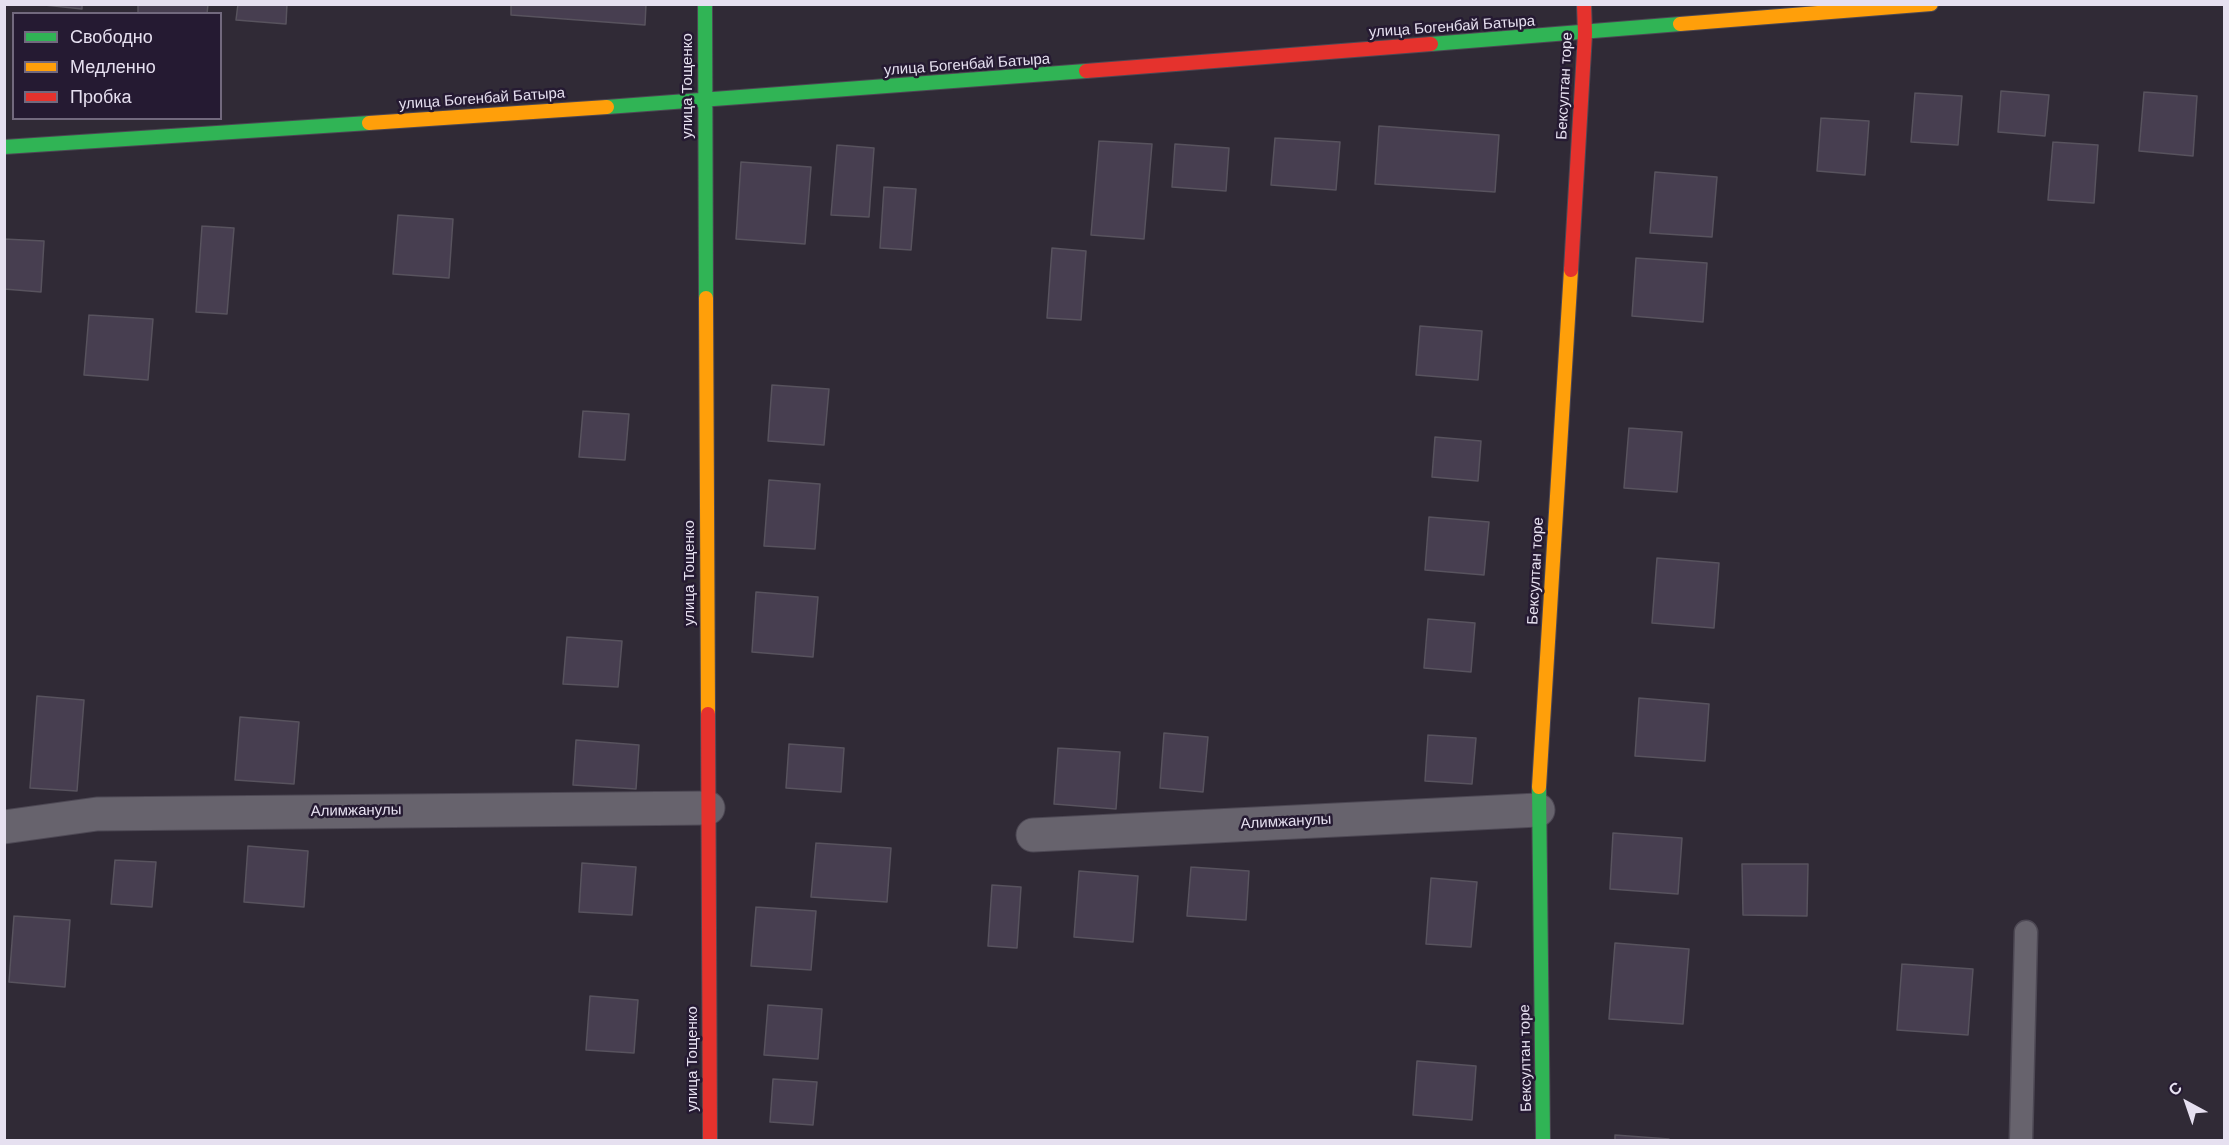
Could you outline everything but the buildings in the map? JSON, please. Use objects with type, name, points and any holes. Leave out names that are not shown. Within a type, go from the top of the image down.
[{"type":"street","name":"улица Тощенко","points":[[705,4],[710,1140]]},
{"type":"street","name":"Бексултан торе","points":[[1543,1140],[1538,810],[1585,34],[1584,4]]},
{"type":"street","name":"улица Богенбай Батыра","points":[[4,147],[704,101],[1585,34],[1931,4]]},
{"type":"street","name":"Алимжанулы","points":[[4,827],[97,814],[708,808]]},
{"type":"street","name":"Алимжанулы","points":[[1033,835],[1538,810]]},
{"type":"lane","points":[[2021,1140],[2026,932]]},
{"type":"traffic: fast","points":[[705,4],[706,298]]},
{"type":"traffic: fast","points":[[1431,44],[1680,24]]},
{"type":"traffic: fast","points":[[607,107],[1086,71]]},
{"type":"traffic: fast","points":[[4,147],[369,123]]},
{"type":"traffic: fast","points":[[1539,787],[1543,1140]]},
{"type":"traffic: slow","points":[[1680,24],[1931,4]]},
{"type":"traffic: slow","points":[[369,123],[607,107]]},
{"type":"traffic: slow","points":[[1539,787],[1571,270]]},
{"type":"traffic: slow","points":[[706,298],[708,714]]},
{"type":"traffic: jam","points":[[1571,270],[1585,34],[1584,4]]},
{"type":"traffic: jam","points":[[1086,71],[1431,44]]},
{"type":"traffic: jam","points":[[708,714],[710,1140]]}]
